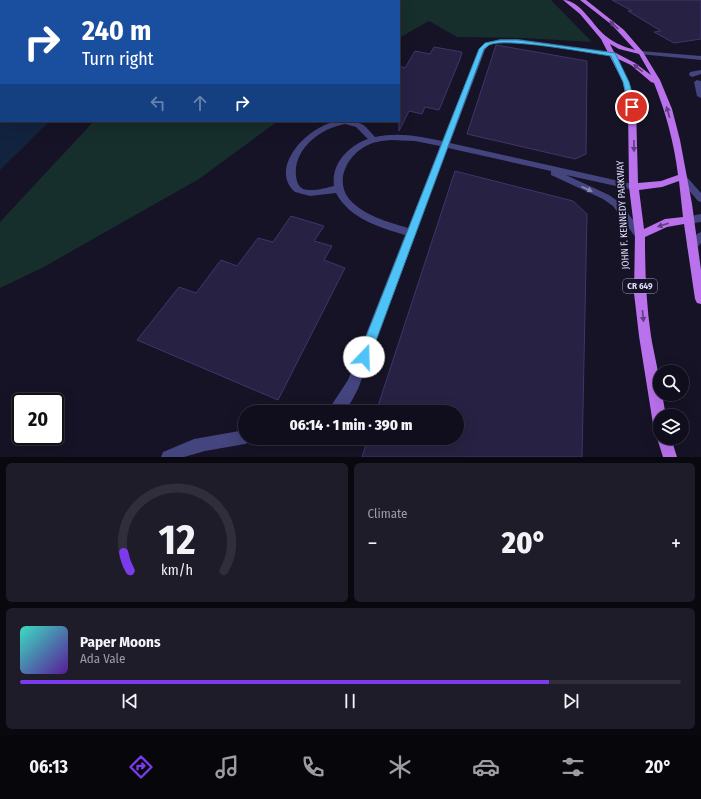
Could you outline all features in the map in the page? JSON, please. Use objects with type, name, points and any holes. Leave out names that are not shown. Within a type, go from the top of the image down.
[{"type":"main road","name":"JOHN F. KENNEDY PARKWAY","points":[[566,0],[582,13],[604,38],[626,82],[632,107],[634,187],[640,235],[642,307],[645,336],[657,409]]},
{"type":"main road","points":[[583,0],[603,14],[641,53],[659,86],[675,136],[701,299]]},
{"type":"main road","points":[[604,38],[621,48],[641,53]]},
{"type":"main road","points":[[613,54],[633,64],[659,86]]},
{"type":"main road","points":[[634,187],[662,184],[682,177]]},
{"type":"main road","points":[[640,235],[665,223],[688,220]]},
{"type":"main road","points":[[666,445],[670,457]]},
{"type":"street","points":[[340,405],[354,384],[482,49],[487,44],[500,41],[518,41],[613,54]]},
{"type":"street","points":[[641,53],[701,58]]},
{"type":"street","points":[[692,75],[694,72],[701,72]]},
{"type":"street","points":[[701,82],[697,82],[701,96]]},
{"type":"street","points":[[338,189],[302,192],[297,189],[293,185],[290,176],[295,154],[310,136],[319,130],[338,123],[356,124],[374,140]]},
{"type":"street","points":[[412,233],[375,221],[359,213],[338,189],[338,177],[341,165],[358,147],[374,140],[400,136],[415,138],[634,187]]},
{"type":"street","points":[[540,166],[606,197],[616,204],[640,235]]},
{"type":"street","points":[[682,177],[701,199]]},
{"type":"street","points":[[688,220],[701,218]]},
{"type":"street","points":[[692,246],[701,236]]},
{"type":"street","points":[[168,457],[174,453],[203,445],[238,438]]},
{"type":"green space","points":[[400,0],[551,0],[592,42],[524,38],[457,37],[429,21],[400,37]]},
{"type":"green space","points":[[93,122],[277,122],[199,179],[42,268],[0,288],[0,222]]},
{"type":"water","points":[[0,122],[49,122],[0,170]]},
{"type":"building","points":[[612,0],[701,0],[701,39],[674,43],[654,32],[661,31],[628,11],[632,11]]},
{"type":"building","points":[[496,45],[587,61],[586,154],[575,159],[467,134]]},
{"type":"building","points":[[434,47],[462,52],[439,110],[425,107],[422,114],[409,111],[399,131],[400,66],[405,68],[415,51],[430,54]]},
{"type":"building","points":[[455,171],[573,201],[587,214],[582,457],[362,457],[366,445],[464,445],[464,405],[378,405]]},
{"type":"building","points":[[291,216],[324,226],[314,241],[332,246],[324,260],[345,268],[278,400],[137,340],[179,287],[196,293],[221,260],[237,266],[258,238],[273,242]]},
{"type":"route","points":[[364,357],[482,49],[487,44],[500,41],[518,41],[613,54],[626,82],[632,107]]}]
